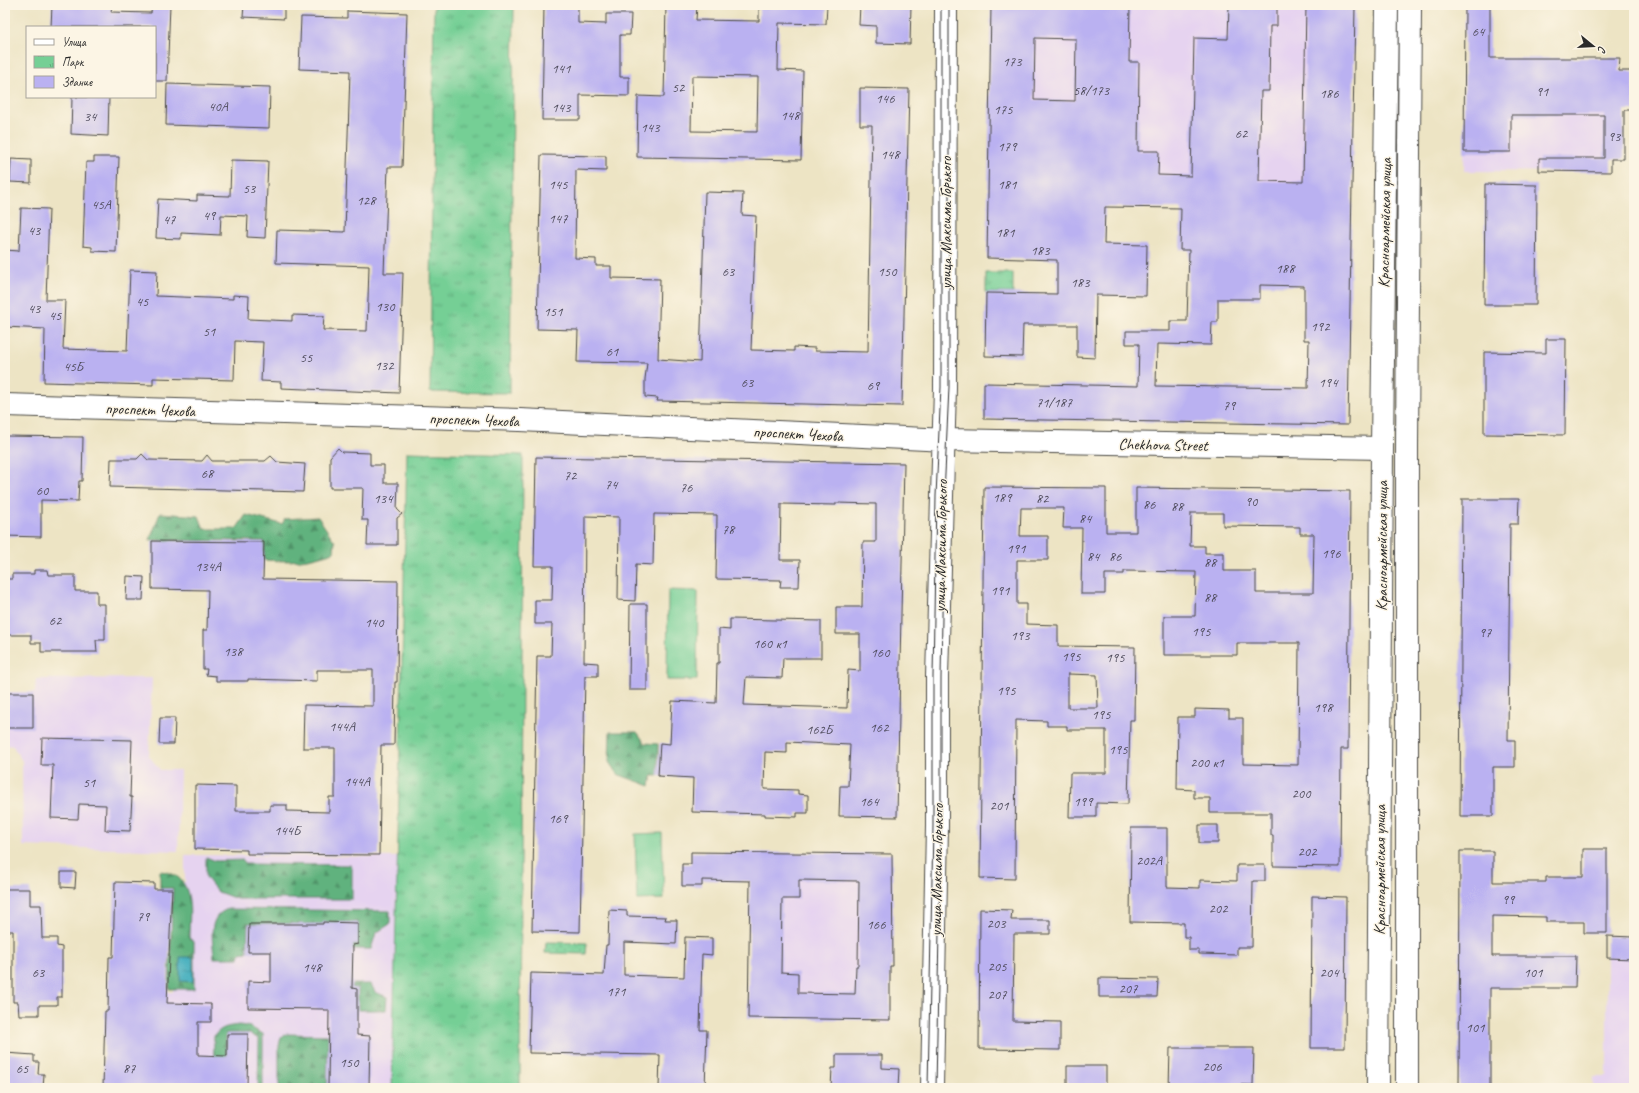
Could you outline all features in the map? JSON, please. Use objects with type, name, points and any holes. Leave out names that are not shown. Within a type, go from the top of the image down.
[{"type":"main road","name":"улица Максима Горького","points":[[932,1088],[937,826],[937,677],[943,440],[946,5]]},
{"type":"main road","name":"Красноармейская улица","points":[[1378,1088],[1382,448],[1387,5]]},
{"type":"main road","name":"Красноармейская улица","points":[[1407,1088],[1407,448],[1410,5]]},
{"type":"main road","name":"проспект Чехова","points":[[5,404],[520,420],[943,440]]},
{"type":"main road","name":"Chekhova Street","points":[[943,440],[1382,448]]},
{"type":"shaded area","points":[[991,5],[1355,5],[1351,211],[1105,207],[1107,120],[989,118]]},
{"type":"shaded area","points":[[1465,58],[1620,58],[1619,115],[1624,115],[1624,159],[1611,159],[1611,172],[1464,171]]},
{"type":"shaded area","points":[[152,678],[149,756],[160,770],[180,770],[178,851],[23,846],[22,761],[13,746],[5,745],[5,692],[35,692],[36,679]]},
{"type":"shaded area","points":[[691,852],[892,854],[893,966],[890,967],[890,1024],[880,1023],[880,1020],[748,1018],[750,881],[702,880],[702,886],[682,886],[682,864],[691,864]]},
{"type":"shaded area","points":[[185,855],[398,857],[392,1088],[168,1088],[162,992],[173,992],[175,883],[185,882]]},
{"type":"shaded area","points":[[1607,936],[1634,937],[1634,1088],[1593,1088],[1593,1077],[1607,1077]]},
{"type":"green space","points":[[434,5],[514,5],[510,393],[430,392]]},
{"type":"green space","points":[[986,273],[1013,273],[1013,293],[986,293]]},
{"type":"green space","points":[[407,452],[523,455],[520,1088],[392,1088]]},
{"type":"green space","points":[[160,513],[199,516],[204,529],[236,529],[246,515],[282,524],[285,519],[318,517],[335,542],[334,552],[299,560],[264,560],[264,541],[150,540]]},
{"type":"green space","points":[[668,590],[698,591],[697,680],[667,680]]},
{"type":"green space","points":[[610,732],[637,732],[645,743],[658,744],[658,776],[652,776],[650,786],[617,774],[609,762]]},
{"type":"green space","points":[[662,833],[664,899],[637,900],[635,834]]},
{"type":"green space","points":[[206,857],[216,861],[243,860],[246,864],[350,865],[352,868],[352,899],[237,899],[218,892],[206,877]]},
{"type":"green space","points":[[160,871],[172,874],[180,879],[188,896],[190,907],[189,938],[194,942],[194,989],[169,989],[173,888],[160,888]]},
{"type":"green space","points":[[228,909],[390,911],[390,924],[376,933],[371,949],[353,949],[353,945],[358,945],[358,922],[323,922],[323,924],[248,923],[247,952],[240,953],[239,958],[214,958],[212,929],[216,917]]},
{"type":"green space","points":[[546,942],[587,943],[586,954],[545,953]]},
{"type":"green space","points":[[353,984],[371,984],[375,992],[387,997],[386,1010],[358,1010],[358,988],[352,988]]},
{"type":"green space","points":[[240,1025],[250,1027],[263,1034],[263,1088],[258,1088],[259,1039],[248,1033],[226,1033],[226,1088],[213,1088],[214,1036],[225,1028]]},
{"type":"green space","points":[[287,1034],[328,1035],[327,1088],[279,1088],[279,1046],[281,1037]]},
{"type":"water","points":[[180,957],[193,957],[193,982],[180,981]]},
{"type":"building","points":[[52,5],[112,5],[111,12],[151,13],[152,5],[170,5],[167,81],[156,81],[156,26],[51,26]]},
{"type":"building","points":[[244,5],[284,5],[284,19],[243,17]]},
{"type":"building","points":[[544,5],[578,5],[578,23],[606,24],[606,14],[631,14],[630,35],[620,35],[620,77],[629,77],[629,96],[580,95],[580,120],[542,120]]},
{"type":"building","points":[[666,5],[697,5],[696,20],[759,21],[759,5],[827,5],[826,24],[779,23],[778,70],[803,71],[801,160],[637,157],[638,96],[664,97]],"holes":[[[692,76],[758,77],[757,132],[691,131]]]},
{"type":"building","points":[[860,5],[911,5],[910,44],[876,43],[876,26],[859,25]]},
{"type":"building","points":[[991,5],[1130,5],[1129,62],[1139,62],[1138,151],[1159,151],[1158,175],[1191,176],[1194,38],[1228,39],[1229,5],[1277,5],[1277,26],[1270,26],[1269,91],[1261,91],[1259,181],[1303,182],[1306,5],[1355,5],[1348,425],[984,419],[984,383],[1138,386],[1139,344],[1126,344],[1126,331],[1170,331],[1170,321],[1187,321],[1189,250],[1180,250],[1181,208],[1105,207],[1104,244],[1147,245],[1146,296],[1096,295],[1095,358],[1077,357],[1077,325],[1023,325],[1022,357],[985,356],[986,293],[1057,294],[1057,260],[987,258]],"holes":[[[1035,38],[1076,39],[1075,101],[1034,100]],[[1260,285],[1304,286],[1304,340],[1309,340],[1308,388],[1156,386],[1157,344],[1211,345],[1212,322],[1218,322],[1218,299],[1260,299]]]},
{"type":"building","points":[[1465,5],[1490,5],[1490,58],[1620,58],[1619,71],[1634,71],[1634,110],[1624,110],[1624,159],[1611,159],[1611,172],[1539,171],[1539,158],[1604,158],[1604,115],[1511,115],[1511,152],[1464,152]]},
{"type":"building","points":[[347,11],[407,13],[402,167],[388,167],[384,273],[403,273],[399,393],[281,388],[281,382],[261,381],[263,342],[235,341],[234,380],[153,378],[153,385],[44,382],[45,329],[5,327],[5,250],[19,251],[21,208],[49,209],[46,300],[65,300],[63,349],[127,351],[130,270],[157,271],[156,296],[233,299],[233,295],[249,296],[248,319],[292,321],[292,315],[324,316],[323,330],[367,331],[369,266],[276,263],[277,230],[345,232],[350,71],[299,69],[301,17],[347,18]]},
{"type":"building","points":[[167,84],[270,87],[269,128],[166,125]]},
{"type":"building","points":[[860,88],[909,89],[902,406],[657,401],[658,398],[645,397],[647,363],[577,362],[578,330],[537,329],[541,155],[606,156],[606,171],[576,170],[575,258],[596,259],[596,266],[611,266],[611,278],[660,279],[658,359],[700,362],[705,192],[743,193],[742,215],[756,216],[751,350],[794,351],[794,347],[815,348],[815,351],[868,352],[872,125],[860,125]]},
{"type":"building","points":[[72,98],[109,98],[108,136],[71,134]]},
{"type":"building","points":[[94,157],[119,157],[116,252],[92,251],[92,247],[83,246],[86,162],[94,162]]},
{"type":"building","points":[[11,159],[31,160],[31,183],[10,182]]},
{"type":"building","points":[[231,160],[268,161],[265,238],[247,237],[248,216],[221,215],[220,235],[181,233],[181,239],[156,238],[158,199],[197,201],[197,195],[230,196]]},
{"type":"building","points":[[1485,184],[1537,185],[1536,305],[1484,305]]},
{"type":"building","points":[[1546,339],[1566,339],[1565,435],[1484,434],[1484,352],[1546,353]]},
{"type":"building","points":[[5,436],[83,437],[82,481],[79,481],[78,501],[41,500],[41,537],[5,536]]},
{"type":"building","points":[[338,448],[342,452],[370,453],[370,465],[384,465],[384,483],[398,483],[397,509],[402,514],[397,518],[397,545],[367,545],[368,520],[362,520],[363,488],[330,488],[330,457]]},
{"type":"building","points":[[142,454],[148,460],[202,461],[207,455],[212,461],[265,461],[271,456],[277,462],[305,464],[303,492],[110,487],[111,459],[137,459]]},
{"type":"building","points":[[536,457],[904,463],[897,817],[839,816],[840,786],[848,786],[850,745],[787,742],[787,753],[765,752],[764,789],[798,790],[798,794],[808,795],[808,813],[797,813],[797,817],[765,816],[765,814],[692,812],[693,778],[658,776],[660,743],[670,744],[672,701],[716,703],[717,663],[719,663],[719,629],[730,630],[730,619],[821,621],[821,658],[783,658],[782,678],[746,677],[744,705],[847,708],[848,670],[860,671],[860,634],[836,634],[836,607],[862,607],[863,542],[876,542],[876,504],[781,504],[780,560],[800,560],[799,587],[780,587],[781,580],[716,579],[717,515],[654,514],[653,565],[636,564],[635,601],[618,600],[619,517],[585,516],[584,662],[598,663],[598,676],[585,676],[580,932],[532,931],[537,656],[551,656],[552,624],[535,624],[535,600],[552,600],[553,566],[534,566]]},
{"type":"building","points":[[984,487],[1106,488],[1106,532],[1136,532],[1136,488],[1350,491],[1348,749],[1341,749],[1340,867],[1273,866],[1271,813],[1210,813],[1210,798],[1194,798],[1194,790],[1177,789],[1178,717],[1195,717],[1195,709],[1229,710],[1229,718],[1243,718],[1243,764],[1298,765],[1299,643],[1237,643],[1237,655],[1164,655],[1164,616],[1195,616],[1196,572],[1124,571],[1124,574],[1105,574],[1105,594],[1081,594],[1082,528],[1063,528],[1064,508],[1021,508],[1020,536],[1048,536],[1048,560],[1017,560],[1017,604],[1026,604],[1026,624],[1058,625],[1058,646],[1135,647],[1134,720],[1130,720],[1128,804],[1096,803],[1096,817],[1069,817],[1070,773],[1106,773],[1106,730],[1067,730],[1067,726],[1047,726],[1047,721],[1016,720],[1015,879],[980,878]],"holes":[[[1191,513],[1223,513],[1223,526],[1300,527],[1300,534],[1314,534],[1313,593],[1256,593],[1256,571],[1224,571],[1224,553],[1205,553],[1205,546],[1190,546]],[[1068,674],[1097,675],[1098,708],[1068,708]]]},
{"type":"building","points":[[1462,499],[1519,499],[1518,524],[1510,524],[1508,740],[1515,740],[1515,767],[1493,767],[1493,816],[1460,816]]},
{"type":"building","points":[[152,541],[264,542],[263,579],[398,581],[397,682],[395,682],[394,745],[381,745],[379,855],[247,854],[247,850],[195,849],[195,785],[236,786],[236,811],[270,811],[270,805],[287,805],[287,811],[329,812],[329,797],[335,797],[335,748],[303,748],[304,705],[373,706],[373,670],[317,670],[317,681],[248,679],[248,681],[216,681],[216,676],[206,675],[207,669],[203,669],[203,630],[207,630],[208,590],[152,589]]},
{"type":"building","points":[[34,570],[47,570],[48,575],[75,575],[75,591],[97,591],[97,604],[105,604],[105,640],[96,640],[97,652],[41,652],[41,643],[31,643],[31,635],[5,635],[5,579],[12,579],[12,574],[34,574]]},
{"type":"building","points":[[127,576],[144,577],[143,600],[126,600]]},
{"type":"building","points":[[630,604],[647,604],[647,690],[629,690]]},
{"type":"building","points":[[5,693],[33,693],[33,728],[5,728]]},
{"type":"building","points":[[160,718],[175,718],[174,744],[159,744]]},
{"type":"building","points":[[42,738],[132,740],[130,797],[132,797],[130,831],[105,830],[106,805],[79,804],[78,819],[51,818],[53,765],[41,765]]},
{"type":"building","points":[[1199,825],[1218,825],[1218,843],[1199,843]]},
{"type":"building","points":[[1131,828],[1167,828],[1167,887],[1200,888],[1200,880],[1237,881],[1237,865],[1265,865],[1265,881],[1253,881],[1252,947],[1237,947],[1237,955],[1199,954],[1199,950],[1189,950],[1189,937],[1184,937],[1184,923],[1130,922]]},
{"type":"building","points":[[1583,849],[1607,849],[1607,933],[1584,933],[1584,922],[1546,922],[1546,917],[1492,916],[1492,956],[1576,956],[1575,988],[1490,988],[1490,1088],[1459,1088],[1460,851],[1493,851],[1493,882],[1546,882],[1546,877],[1583,877]]},
{"type":"building","points":[[691,852],[892,854],[893,966],[890,966],[890,1020],[748,1018],[750,881],[702,880],[702,886],[682,886],[682,864],[691,864]],"holes":[[[799,880],[859,881],[858,966],[856,966],[855,994],[798,993],[798,973],[781,972],[782,899],[799,899]]]},
{"type":"building","points":[[61,872],[76,872],[75,888],[61,887]]},
{"type":"building","points":[[115,882],[154,883],[154,889],[172,889],[167,1003],[211,1004],[211,1022],[198,1022],[198,1055],[227,1056],[227,1034],[248,1034],[247,1088],[103,1088],[105,1011],[108,1011],[109,957],[113,957]]},
{"type":"building","points":[[5,889],[30,889],[30,905],[41,905],[42,938],[57,938],[57,946],[62,947],[62,997],[57,997],[57,1005],[39,1005],[39,1015],[19,1015],[18,1002],[13,1002],[13,931],[5,931]]},
{"type":"building","points":[[1312,896],[1346,897],[1345,1048],[1311,1048]]},
{"type":"building","points":[[980,909],[1012,910],[1011,920],[1050,920],[1050,934],[1014,934],[1013,1021],[1060,1022],[1060,1050],[979,1049]]},
{"type":"building","points":[[609,910],[627,911],[627,916],[666,917],[665,920],[677,920],[676,944],[624,942],[624,975],[684,977],[685,937],[712,938],[712,955],[702,954],[700,1030],[707,1030],[705,1088],[659,1088],[660,1055],[529,1053],[531,973],[604,975],[606,945],[608,945]]},
{"type":"building","points":[[323,922],[358,923],[358,944],[353,945],[352,988],[357,989],[357,1035],[370,1036],[369,1088],[328,1088],[329,1010],[248,1008],[248,981],[271,982],[271,952],[248,952],[249,924],[323,924]]},
{"type":"building","points":[[1607,936],[1634,937],[1634,959],[1607,958]]},
{"type":"building","points":[[1099,978],[1158,979],[1157,997],[1099,997]]},
{"type":"building","points":[[1170,1048],[1254,1048],[1253,1085],[1210,1084],[1210,1088],[1169,1088]]},
{"type":"building","points":[[5,1053],[34,1055],[34,1062],[39,1062],[38,1074],[44,1074],[43,1088],[5,1088]]},
{"type":"building","points":[[836,1055],[882,1055],[882,1068],[899,1069],[898,1088],[831,1088],[832,1068],[836,1068]]},
{"type":"building","points":[[1067,1066],[1106,1066],[1106,1088],[1067,1088]]},
{"type":"tram line","points":[[928,1088],[933,826],[933,677],[936,496],[941,387],[941,5]]},
{"type":"tram line","points":[[936,1088],[941,826],[941,678],[944,496],[949,387],[949,5]]}]
